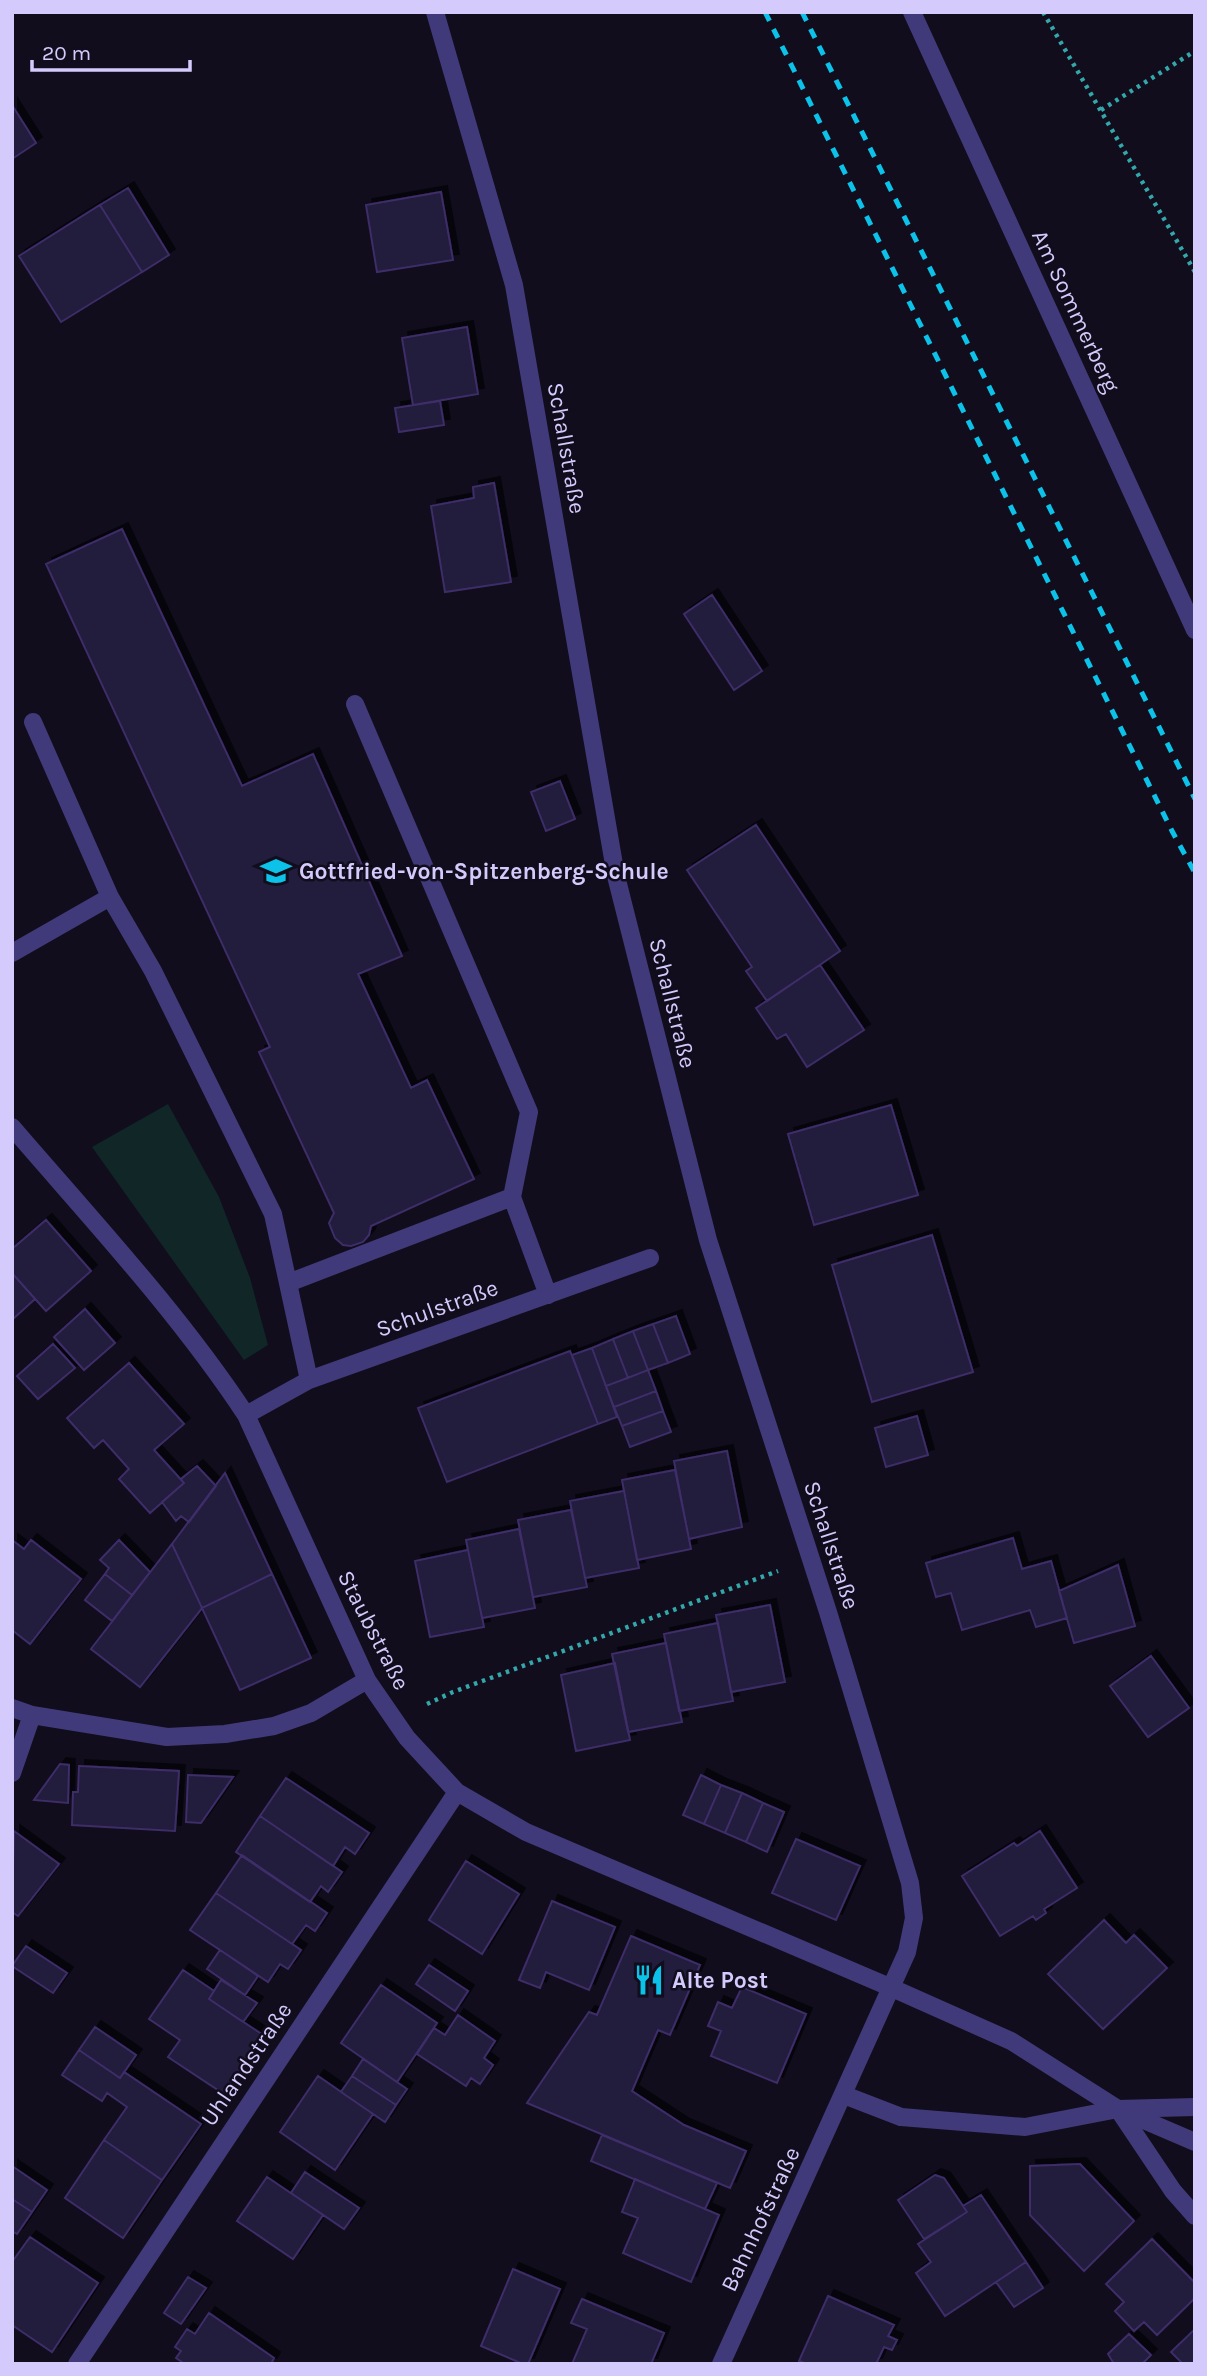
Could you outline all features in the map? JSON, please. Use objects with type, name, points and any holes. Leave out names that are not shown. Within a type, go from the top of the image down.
[{"type":"street","name":"Schallstraße","points":[[435,12],[514,285],[616,876],[708,1240],[812,1561],[910,1883],[914,1918],[907,1952],[892,1987]]},
{"type":"street","name":"Am Sommerberg","points":[[912,12],[1195,630]]},
{"type":"street","points":[[355,704],[528,1112],[512,1197],[548,1295]]},
{"type":"street","points":[[33,722],[110,897],[153,971],[273,1214],[309,1380]]},
{"type":"street","points":[[12,953],[110,897]]},
{"type":"street","name":"Staubstraße","points":[[12,1127],[198,1347],[246,1415],[367,1680],[407,1738],[457,1792],[526,1832],[892,1987]]},
{"type":"street","points":[[288,1283],[512,1197]]},
{"type":"street","name":"Schulstraße","points":[[246,1415],[309,1380],[650,1258]]},
{"type":"street","points":[[12,1708],[32,1715],[167,1737],[225,1734],[274,1726],[311,1713],[367,1680]]},
{"type":"street","points":[[12,1773],[32,1715]]},
{"type":"street","name":"Uhlandstraße","points":[[76,2364],[457,1792]]},
{"type":"street","points":[[892,1987],[1011,2041],[1118,2109],[1195,2142]]},
{"type":"street","name":"Bahnhofstraße","points":[[721,2364],[892,1987]]},
{"type":"street","points":[[844,2095],[901,2117],[1025,2127],[1118,2109],[1195,2107]]},
{"type":"street","points":[[1118,2109],[1173,2191],[1195,2216]]},
{"type":"path","points":[[1043,12],[1195,272]]},
{"type":"path","points":[[1101,110],[1195,51]]},
{"type":"path","points":[[394,1719],[453,1692],[785,1568],[812,1561]]},
{"type":"green space","points":[[168,1104],[219,1197],[250,1278],[268,1345],[244,1360],[92,1147]]},
{"type":"building","points":[[12,105],[36,143],[12,159]]},
{"type":"building","points":[[128,188],[169,255],[142,272],[100,205]]},
{"type":"building","points":[[441,192],[453,260],[377,272],[366,205]]},
{"type":"building","points":[[100,205],[142,272],[61,322],[19,256]]},
{"type":"building","points":[[467,327],[478,394],[413,405],[402,338]]},
{"type":"building","points":[[440,401],[444,425],[399,432],[395,408]]},
{"type":"building","points":[[494,483],[511,582],[445,592],[431,506],[474,498],[473,487]]},
{"type":"building","name":"Gottfried-von-Spitzenberg-Schule","points":[[122,529],[242,786],[313,754],[402,956],[358,974],[411,1088],[427,1080],[474,1179],[371,1226],[369,1235],[363,1242],[351,1246],[343,1245],[335,1238],[329,1223],[334,1213],[259,1052],[270,1047],[46,564]]},
{"type":"building","points":[[712,595],[762,671],[734,690],[684,614]]},
{"type":"building","points":[[560,781],[575,819],[546,831],[531,792]]},
{"type":"building","points":[[756,825],[840,951],[767,1001],[746,971],[752,967],[687,870]]},
{"type":"building","points":[[820,965],[864,1030],[807,1067],[786,1034],[777,1039],[756,1008]]},
{"type":"building","points":[[891,1105],[918,1195],[814,1225],[788,1134]]},
{"type":"building","points":[[46,1220],[91,1271],[46,1311],[12,1273],[12,1249]]},
{"type":"building","points":[[932,1235],[973,1372],[872,1402],[832,1265]]},
{"type":"building","points":[[12,1273],[35,1299],[14,1318],[12,1316]]},
{"type":"building","points":[[85,1309],[115,1343],[84,1370],[54,1337]]},
{"type":"building","points":[[676,1316],[690,1354],[668,1363],[653,1324]]},
{"type":"building","points":[[653,1324],[668,1363],[648,1370],[633,1331]]},
{"type":"building","points":[[633,1331],[648,1370],[628,1378],[613,1339]]},
{"type":"building","points":[[613,1339],[628,1378],[606,1386],[592,1348]]},
{"type":"building","points":[[53,1344],[75,1368],[38,1399],[17,1376]]},
{"type":"building","points":[[592,1348],[617,1417],[598,1424],[572,1355]]},
{"type":"building","points":[[570,1351],[598,1424],[447,1482],[418,1408]]},
{"type":"building","points":[[129,1363],[184,1424],[154,1450],[184,1483],[150,1513],[119,1479],[129,1469],[103,1440],[94,1448],[67,1418]]},
{"type":"building","points":[[648,1370],[656,1391],[614,1407],[606,1386]]},
{"type":"building","points":[[656,1391],[663,1411],[622,1426],[614,1407]]},
{"type":"building","points":[[663,1411],[671,1432],[630,1447],[622,1426]]},
{"type":"building","points":[[917,1416],[928,1455],[886,1467],[875,1428]]},
{"type":"building","points":[[727,1451],[742,1527],[689,1539],[674,1461]]},
{"type":"building","points":[[197,1466],[216,1486],[189,1522],[181,1516],[176,1521],[162,1502],[184,1483],[181,1479]]},
{"type":"building","points":[[675,1470],[691,1549],[637,1560],[622,1480]]},
{"type":"building","points":[[225,1473],[272,1574],[202,1608],[172,1544]]},
{"type":"building","points":[[624,1491],[639,1568],[585,1578],[570,1501]]},
{"type":"building","points":[[571,1510],[587,1587],[533,1597],[518,1520]]},
{"type":"building","points":[[519,1529],[535,1608],[482,1618],[466,1540]]},
{"type":"building","points":[[1013,1538],[1022,1569],[1051,1561],[1067,1618],[1036,1627],[1030,1610],[962,1630],[951,1593],[936,1597],[926,1563]]},
{"type":"building","points":[[12,1540],[24,1549],[31,1540],[81,1579],[30,1644],[12,1630]]},
{"type":"building","points":[[119,1540],[150,1572],[132,1595],[105,1574],[109,1568],[100,1560]]},
{"type":"building","points":[[172,1544],[202,1608],[140,1687],[91,1649]]},
{"type":"building","points":[[468,1550],[484,1627],[430,1637],[415,1561]]},
{"type":"building","points":[[1118,1565],[1135,1626],[1074,1643],[1059,1591]]},
{"type":"building","points":[[105,1574],[132,1595],[112,1621],[85,1600]]},
{"type":"building","points":[[272,1574],[311,1658],[240,1690],[202,1608]]},
{"type":"building","points":[[770,1605],[785,1682],[731,1692],[716,1615]]},
{"type":"building","points":[[718,1623],[733,1701],[679,1711],[664,1634]]},
{"type":"building","points":[[666,1643],[682,1722],[628,1732],[612,1654]]},
{"type":"building","points":[[1151,1656],[1189,1708],[1148,1737],[1110,1686]]},
{"type":"building","points":[[615,1663],[630,1740],[576,1751],[561,1675]]},
{"type":"building","points":[[60,1764],[69,1765],[68,1803],[34,1800]]},
{"type":"building","points":[[79,1766],[179,1771],[175,1831],[72,1825],[73,1792],[78,1792]]},
{"type":"building","points":[[188,1775],[233,1777],[201,1823],[186,1822]]},
{"type":"building","points":[[701,1775],[721,1785],[704,1824],[683,1815]]},
{"type":"building","points":[[286,1778],[369,1833],[355,1854],[345,1847],[333,1866],[260,1816]]},
{"type":"building","points":[[721,1785],[742,1793],[725,1833],[704,1824]]},
{"type":"building","points":[[742,1793],[763,1803],[746,1842],[725,1833]]},
{"type":"building","points":[[763,1803],[784,1812],[767,1852],[746,1842]]},
{"type":"building","points":[[260,1816],[342,1872],[328,1892],[321,1886],[310,1902],[236,1852]]},
{"type":"building","points":[[14,1831],[59,1864],[18,1916],[12,1912]]},
{"type":"building","points":[[1040,1831],[1077,1888],[1044,1909],[1046,1913],[1036,1920],[1033,1916],[1000,1936],[962,1876],[1014,1843],[1017,1846]]},
{"type":"building","points":[[796,1839],[860,1866],[836,1920],[772,1893]]},
{"type":"building","points":[[242,1855],[327,1913],[315,1931],[306,1925],[292,1944],[216,1893]]},
{"type":"building","points":[[466,1861],[519,1894],[482,1954],[429,1920]]},
{"type":"building","points":[[216,1893],[301,1950],[288,1969],[280,1964],[268,1982],[190,1930]]},
{"type":"building","points":[[552,1901],[615,1927],[589,1990],[546,1972],[540,1988],[519,1980]]},
{"type":"building","points":[[1104,1920],[1126,1943],[1134,1935],[1167,1968],[1103,2029],[1048,1974]]},
{"type":"building","points":[[631,1936],[700,1965],[670,2035],[658,2030],[632,2091],[684,2125],[746,2151],[730,2188],[527,2103],[589,2012],[597,2015]]},
{"type":"building","points":[[26,1946],[67,1973],[53,1993],[12,1966]]},
{"type":"building","points":[[220,1950],[258,1976],[245,1995],[207,1969]]},
{"type":"building","points":[[429,1965],[468,1991],[455,2011],[416,1984]]},
{"type":"building","points":[[183,1970],[214,1991],[209,1999],[263,2035],[224,2094],[168,2057],[180,2040],[149,2019]]},
{"type":"building","points":[[221,1980],[257,2003],[243,2022],[209,1999]]},
{"type":"building","points":[[381,1985],[437,2023],[397,2082],[341,2043]]},
{"type":"building","points":[[742,1987],[806,2014],[777,2083],[711,2056],[721,2031],[708,2026],[718,2002],[732,2008]]},
{"type":"building","points":[[458,2015],[495,2041],[484,2058],[493,2065],[480,2084],[471,2078],[466,2086],[417,2054],[434,2028],[445,2035]]},
{"type":"building","points":[[95,2027],[136,2055],[120,2078],[79,2050]]},
{"type":"building","points":[[79,2050],[120,2078],[124,2072],[201,2124],[162,2180],[104,2140],[127,2107],[107,2093],[102,2101],[62,2075]]},
{"type":"building","points":[[363,2059],[407,2089],[396,2105],[352,2076]]},
{"type":"building","points":[[318,2076],[373,2114],[335,2170],[280,2132]]},
{"type":"building","points":[[352,2076],[396,2105],[385,2122],[341,2092]]},
{"type":"building","points":[[602,2135],[717,2183],[705,2209],[591,2161]]},
{"type":"building","points":[[104,2140],[162,2180],[123,2238],[65,2198]]},
{"type":"building","points":[[1080,2164],[1134,2221],[1084,2271],[1030,2215],[1030,2166]]},
{"type":"building","points":[[12,2166],[47,2190],[32,2212],[12,2199]]},
{"type":"building","points":[[305,2172],[359,2208],[344,2229],[291,2193]]},
{"type":"building","points":[[935,2175],[944,2178],[967,2212],[924,2239],[898,2200]]},
{"type":"building","points":[[267,2177],[323,2215],[293,2259],[237,2221]]},
{"type":"building","points":[[635,2179],[719,2215],[691,2282],[623,2253],[638,2218],[622,2212]]},
{"type":"building","points":[[981,2195],[1026,2262],[945,2316],[916,2273],[931,2262],[918,2244],[967,2212],[963,2206]]},
{"type":"building","points":[[12,2199],[32,2212],[17,2234],[12,2231]]},
{"type":"building","points":[[30,2237],[98,2283],[52,2352],[12,2325],[12,2262]]},
{"type":"building","points":[[1152,2239],[1195,2283],[1195,2298],[1157,2335],[1144,2322],[1134,2331],[1115,2311],[1124,2302],[1106,2284]]},
{"type":"building","points":[[1026,2262],[1043,2288],[1014,2307],[996,2282]]},
{"type":"building","points":[[513,2269],[560,2289],[528,2364],[481,2346]]},
{"type":"building","points":[[188,2277],[206,2288],[181,2324],[164,2313]]},
{"type":"building","points":[[828,2296],[894,2325],[888,2336],[897,2340],[892,2350],[884,2347],[876,2364],[807,2364],[799,2361]]},
{"type":"building","points":[[582,2299],[664,2333],[651,2364],[572,2364],[587,2329],[571,2323]]},
{"type":"building","points":[[209,2313],[274,2358],[271,2364],[185,2364],[176,2358],[181,2351],[175,2347],[187,2329],[195,2334]]},
{"type":"building","points":[[1195,2329],[1195,2364],[1183,2364],[1171,2352]]},
{"type":"building","points":[[1129,2334],[1151,2355],[1142,2364],[1114,2364],[1108,2354]]},
{"type":"railway","points":[[765,12],[1195,873]]},
{"type":"railway","points":[[802,12],[1195,799]]},
{"type":"place","name":"Gottfried-von-Spitzenberg-Schule","points":[[276,871]]},
{"type":"place","name":"Alte Post","points":[[649,1980]]}]
